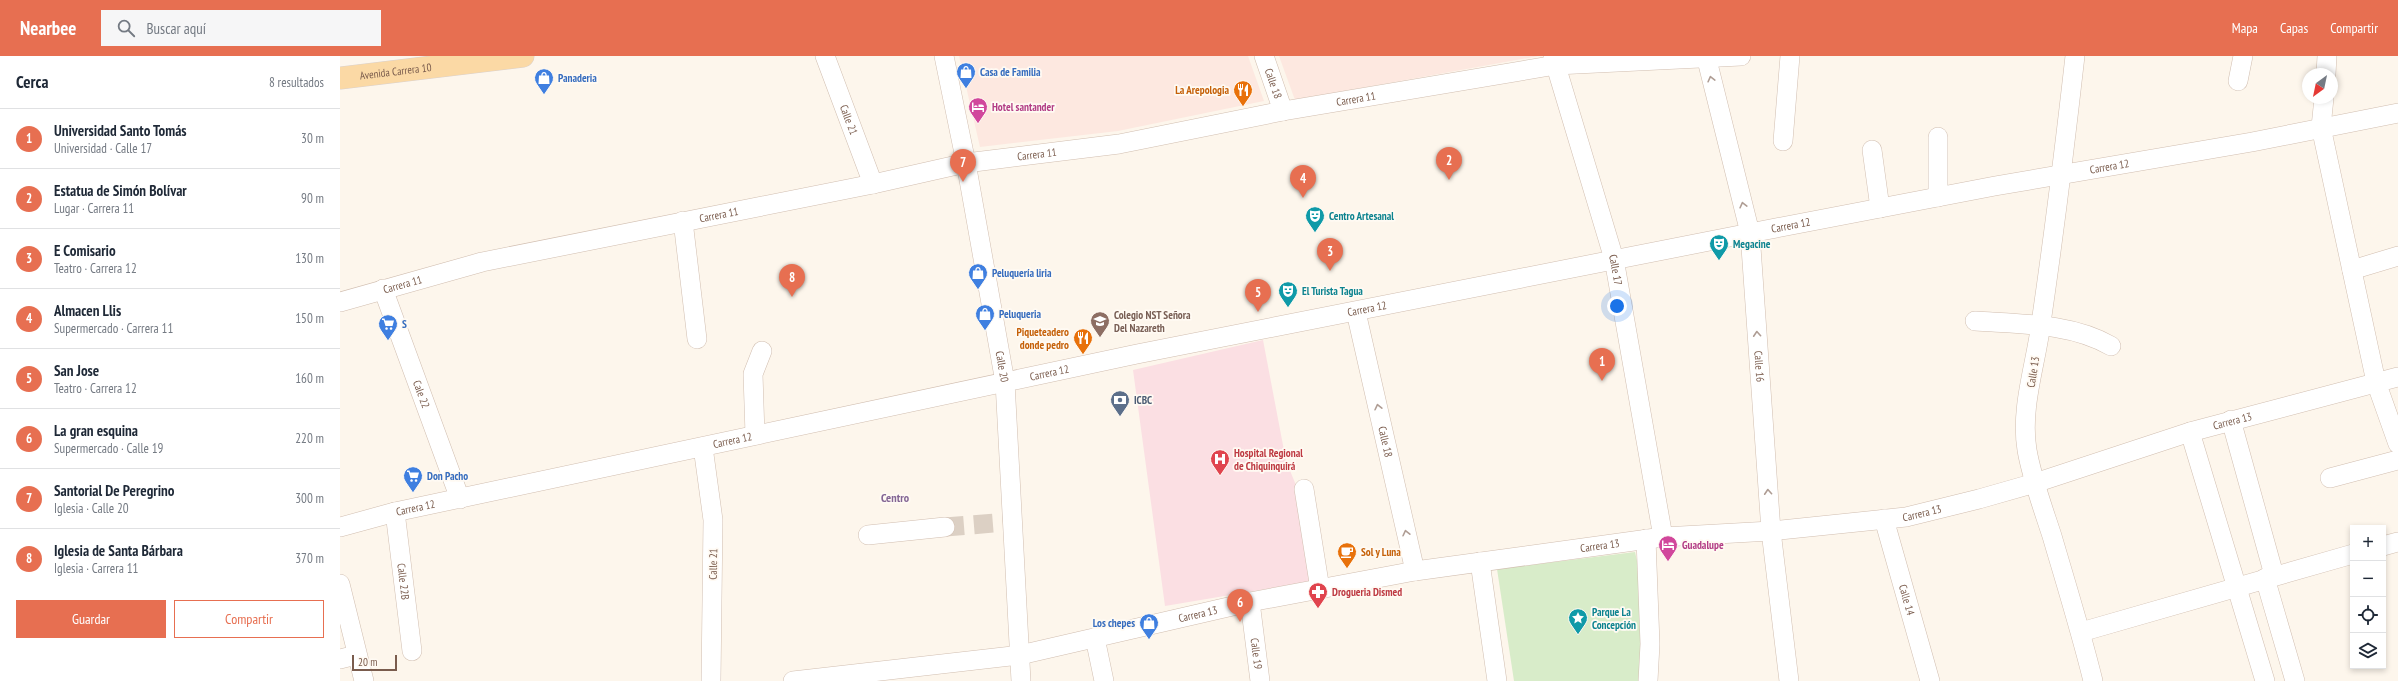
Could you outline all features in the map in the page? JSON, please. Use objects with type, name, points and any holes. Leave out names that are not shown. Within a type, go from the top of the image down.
[{"type":"main road","name":"Avenida Carrera 10","points":[[340,78],[523,56]]},
{"type":"street","name":"Calle 21","points":[[825,56],[873,184]]},
{"type":"street","name":"Calle 20","points":[[944,56],[966,163],[1005,382],[1010,522],[1022,681]]},
{"type":"street","name":"Calle 18","points":[[1264,56],[1283,112]]},
{"type":"street","name":"Carrera 11","points":[[340,302],[482,262],[873,184],[966,163],[1119,144],[1555,60],[1741,56]]},
{"type":"street","points":[[1783,141],[1790,56]]},
{"type":"street","name":"Calle 13","points":[[2075,56],[2062,176],[2041,326],[2031,374],[2026,423],[2027,449],[2035,483],[2081,632],[2093,681]]},
{"type":"street","points":[[2238,81],[2243,56]]},
{"type":"street","points":[[2326,68],[2327,56]]},
{"type":"street","name":"Calle 16","points":[[1706,57],[1750,233],[1771,531],[1789,681]]},
{"type":"street","name":"Calle 17","points":[[1555,60],[1614,259],[1655,538],[1648,681]]},
{"type":"street","points":[[2323,104],[2321,127],[2376,382],[2398,444]]},
{"type":"street","name":"Carrera 12","points":[[340,527],[395,512],[460,500],[1005,382],[1614,259],[1938,197],[2062,176],[2398,113]]},
{"type":"street","points":[[1938,137],[1938,197]]},
{"type":"street","points":[[1872,150],[1880,208]]},
{"type":"street","points":[[683,221],[697,339]]},
{"type":"street","points":[[2352,270],[2398,256]]},
{"type":"street","name":"Cale 22","points":[[383,289],[460,500]]},
{"type":"street","name":"Calle 18","points":[[1356,312],[1415,571]]},
{"type":"street","points":[[1975,321],[2041,326],[2095,336],[2111,346]]},
{"type":"street","points":[[755,435],[753,374],[762,351]]},
{"type":"street","name":"Carrera 13","points":[[793,681],[1020,655],[1250,602],[1415,571],[1655,538],[1771,531],[1884,519],[1928,512],[2035,483],[2231,420],[2398,377]]},
{"type":"street","points":[[2231,420],[2295,681]]},
{"type":"street","points":[[2190,432],[2235,587],[2265,681]]},
{"type":"street","name":"Calle 21","points":[[703,448],[713,520],[712,681]]},
{"type":"street","points":[[2330,478],[2398,460]]},
{"type":"street","points":[[1304,489],[1320,589]]},
{"type":"street","name":"Calle 22B","points":[[395,512],[412,652]]},
{"type":"street","name":"Calle 14","points":[[1884,519],[1930,681]]},
{"type":"street","points":[[868,536],[945,527]]},
{"type":"street","points":[[2386,545],[2398,542]]},
{"type":"street","points":[[2081,632],[2270,576],[2350,555]]},
{"type":"street","points":[[1480,562],[1497,681]]},
{"type":"street","points":[[340,584],[348,657],[364,681]]},
{"type":"street","name":"Calle 19","points":[[1250,602],[1260,681]]},
{"type":"street","points":[[1095,638],[1104,681]]},
{"type":"shaded area","points":[[959,56],[1248,56],[1264,101],[1118,131],[980,147]]},
{"type":"shaded area","points":[[1279,56],[1539,56],[1295,100]]},
{"type":"shaded area","name":"Hospital Regional de Chiquinquirá","points":[[1263,340],[1286,461],[1298,490],[1313,581],[1165,606],[1133,370]]},
{"type":"green space","name":"Parque La Concepción","points":[[1635,552],[1649,616],[1647,681],[1514,681],[1497,569]]},
{"type":"tunnel","points":[[945,527],[1007,522]]},
{"type":"place","name":"Casa de Familia","points":[[966,89]]},
{"type":"place","name":"Panaderia","points":[[544,95]]},
{"type":"place","name":"La Arepologia","points":[[1243,107]]},
{"type":"place","name":"Hotel santander","points":[[978,124]]},
{"type":"place","name":"Estatua de Simón Bolívar","points":[[1449,180]]},
{"type":"place","name":"Santorial De Peregrino","points":[[963,182]]},
{"type":"place","name":"Almacen Llis","points":[[1303,198]]},
{"type":"place","name":"Centro Artesanal","points":[[1315,233]]},
{"type":"place","name":"Megacine","points":[[1719,261]]},
{"type":"place","name":"E Comisario","points":[[1330,271]]},
{"type":"place","name":"Peluquería liria","points":[[978,290]]},
{"type":"place","name":"Iglesia de Santa Bárbara","points":[[792,297]]},
{"type":"place","name":"El Turista Tagua","points":[[1288,308]]},
{"type":"place","name":"San Jose","points":[[1258,312]]},
{"type":"place","name":"Peluqueria","points":[[985,331]]},
{"type":"place","name":"Colegio NST Señora Del Nazareth","points":[[1100,338]]},
{"type":"place","name":"S","points":[[388,341]]},
{"type":"place","name":"Piqueteadero donde pedro","points":[[1083,355]]},
{"type":"place","name":"Universidad Santo Tomás","points":[[1602,381]]},
{"type":"place","name":"ICBC","points":[[1120,417]]},
{"type":"place","name":"Hospital Regional de Chiquinquirá","points":[[1220,476]]},
{"type":"place","name":"Don Pacho","points":[[413,493]]},
{"type":"place","name":"Guadalupe","points":[[1668,562]]},
{"type":"place","name":"Sol y Luna","points":[[1347,569]]},
{"type":"place","name":"Drogueria Dismed","points":[[1318,609]]},
{"type":"place","name":"La gran esquina","points":[[1240,622]]},
{"type":"place","name":"Parque La Concepción","points":[[1578,635]]},
{"type":"place","name":"Los chepes","points":[[1149,640]]},
{"type":"district","name":"Centro","points":[[895,498]]}]
